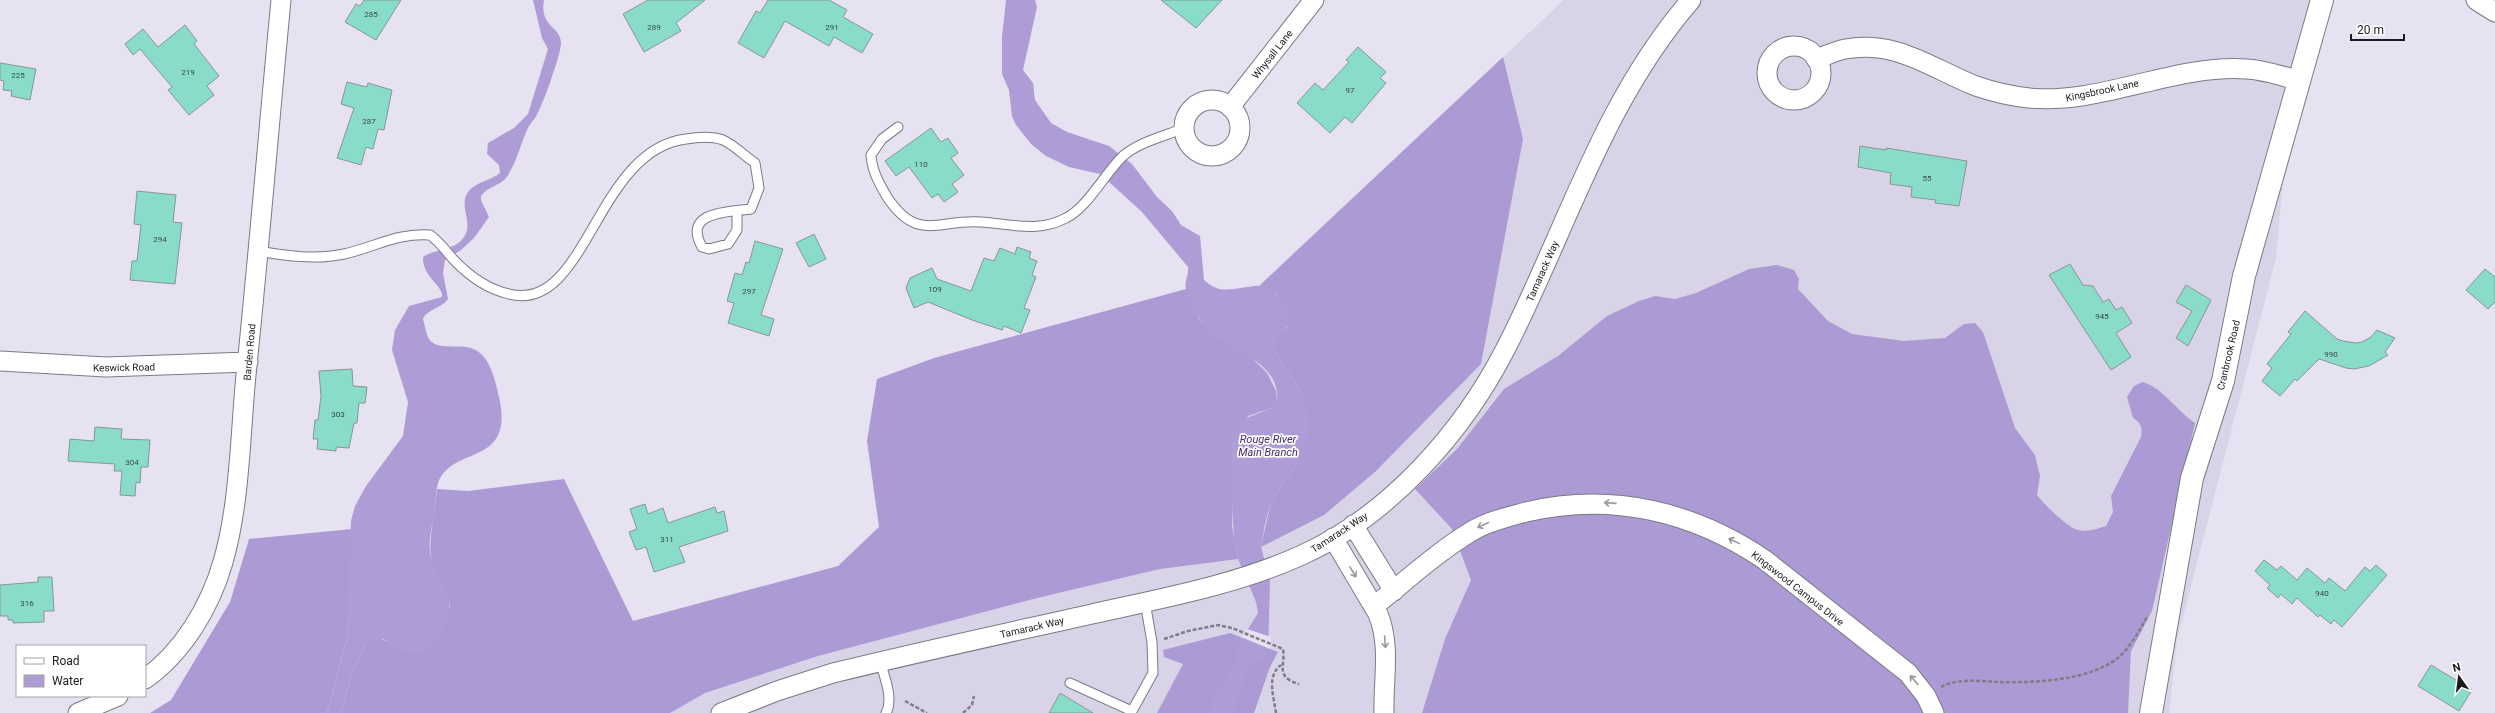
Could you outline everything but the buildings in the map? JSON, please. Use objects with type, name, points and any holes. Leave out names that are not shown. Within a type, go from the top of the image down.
[{"type":"street","name":"Barden Road","points":[[146,678],[184,640],[212,592],[222,564],[234,498],[281,0]]},
{"type":"street","name":"Whysall Lane","points":[[1230,107],[1314,0]]},
{"type":"street","name":"Tamarack Way","points":[[721,713],[805,681],[880,662],[1217,585],[1288,561],[1333,538],[1353,525],[1424,465],[1452,433],[1487,384],[1518,325],[1619,103],[1647,57],[1691,0]]},
{"type":"street","name":"Cranbrook Road","points":[[2151,713],[2192,478],[2223,381],[2244,276],[2322,0]]},
{"type":"street","points":[[2476,0],[2495,12]]},
{"type":"street","name":"Kingsbrook Lane","points":[[1816,59],[1843,49],[1871,47],[1888,49],[1919,58],[1988,90],[2045,99],[2085,95],[2151,79],[2214,69],[2258,70],[2300,81]]},
{"type":"street","points":[[1215,100],[1230,107],[1236,114],[1240,131],[1237,140],[1226,153],[1217,156],[1200,154],[1187,142],[1184,128],[1186,117],[1198,104],[1215,100]]},
{"type":"street","name":"Keswick Road","points":[[0,361],[106,367],[248,362]]},
{"type":"street","name":"Kingswood Campus Drive","points":[[1374,606],[1472,530],[1501,518],[1572,504],[1598,503],[1633,506],[1695,524],[1755,553],[1894,660],[1908,673],[1926,696],[1934,713]]},
{"type":"street","points":[[1353,525],[1394,591]]},
{"type":"street","points":[[1333,538],[1374,606],[1381,621],[1386,641],[1384,713]]},
{"type":"street","points":[[78,713],[116,697]]},
{"type":"lane","points":[[898,127],[882,138],[871,155],[871,161],[875,176],[884,192],[902,216],[909,222],[924,226],[981,222],[1034,227],[1062,220],[1074,213],[1124,156],[1184,128]]},
{"type":"lane","points":[[258,251],[314,258],[342,254],[406,235],[430,235],[440,243],[453,259],[478,281],[492,289],[520,296],[545,290],[556,283],[571,265],[598,216],[631,168],[659,146],[680,139],[701,137],[722,140],[755,163],[759,188],[751,209],[712,214],[700,221],[697,230],[698,239],[702,247],[720,248],[728,244],[737,230],[737,211]]},
{"type":"lane","points":[[1070,683],[1132,711],[1153,673],[1152,642],[1145,602]]},
{"type":"lane","points":[[880,662],[888,690],[889,709],[886,713]]},
{"type":"path","points":[[1926,696],[1949,682],[2032,683],[2071,677],[2100,667],[2119,657],[2135,637],[2148,611]]},
{"type":"path","points":[[1161,640],[1188,631],[1218,625],[1232,628],[1280,647],[1284,653],[1281,665],[1284,675],[1299,684]]},
{"type":"path","points":[[1276,713],[1272,677],[1275,669],[1281,665]]},
{"type":"path","points":[[964,713],[972,705],[974,696]]},
{"type":"path","points":[[905,701],[927,713]]},
{"type":"shaded area","points":[[1564,0],[2333,0],[2285,158],[2276,258],[2177,640],[2169,713],[557,713],[935,603],[876,393],[1259,286]]},
{"type":"shaded area","points":[[1503,57],[1523,139],[1481,364],[1375,472],[1324,515],[1261,547],[1271,502],[1298,462],[1303,394],[1270,344],[1287,327],[1277,295],[1259,286]]},
{"type":"shaded area","points":[[1777,265],[1794,270],[1799,279],[1798,289],[1828,321],[1852,334],[1904,341],[1945,338],[1964,324],[1975,323],[1983,332],[2015,428],[2035,455],[2040,476],[2037,495],[2060,518],[2075,529],[2086,531],[2106,526],[2113,512],[2111,496],[2141,437],[2141,426],[2133,418],[2127,397],[2134,386],[2142,382],[2156,388],[2195,423],[2152,611],[2131,651],[2128,713],[1422,713],[1445,639],[1471,580],[1452,529],[1415,489],[1457,449],[1504,389],[1558,356],[1607,316],[1639,301],[1655,296],[1675,299],[1696,293],[1749,269]]},
{"type":"shaded area","points":[[1186,289],[1200,321],[1247,353],[1267,373],[1276,391],[1277,401],[1271,408],[1248,416],[1234,434],[1232,527],[1238,559],[1160,569],[1037,598],[818,656],[705,693],[670,713],[341,713],[351,676],[366,644],[378,638],[387,641],[450,607],[448,595],[435,573],[431,558],[430,548],[437,489],[468,491],[564,479],[633,621],[838,566],[879,527],[867,441],[877,379],[934,358]]},
{"type":"shaded area","points":[[352,529],[347,638],[327,713],[150,713],[171,700],[230,602],[249,539]]},
{"type":"shaded area","points":[[1230,633],[1278,652],[1270,667],[1254,713],[1157,713],[1183,664],[1164,657],[1163,650]]},
{"type":"water","points":[[533,0],[544,0],[543,9],[547,21],[560,37],[560,49],[551,81],[542,104],[528,128],[515,161],[506,178],[481,196],[481,200],[489,217],[474,238],[461,250],[445,260],[443,273],[448,299],[442,305],[427,313],[423,319],[428,337],[433,343],[445,346],[467,347],[474,349],[484,357],[495,379],[502,419],[498,435],[490,445],[480,452],[456,463],[445,471],[438,483],[430,534],[430,551],[432,564],[437,577],[446,589],[448,595],[448,614],[441,633],[429,648],[422,653],[410,654],[383,639],[366,644],[351,676],[341,713],[327,713],[347,638],[351,521],[355,506],[366,486],[403,436],[408,402],[392,350],[395,330],[409,306],[442,297],[440,289],[426,270],[423,257],[455,245],[464,237],[467,232],[465,197],[472,188],[479,183],[500,173],[499,165],[487,154],[488,143],[514,128],[528,114],[548,49],[542,38]]},
{"type":"water","name":"Rouge River Main Branch","points":[[1006,0],[1035,0],[1037,7],[1023,70],[1033,83],[1035,100],[1051,123],[1067,132],[1109,146],[1132,164],[1157,197],[1172,211],[1181,225],[1200,236],[1204,280],[1209,284],[1224,290],[1256,286],[1264,287],[1280,298],[1288,309],[1288,324],[1270,344],[1303,394],[1308,411],[1308,435],[1298,462],[1271,502],[1265,524],[1261,547],[1270,581],[1268,656],[1248,667],[1234,713],[1209,713],[1216,692],[1236,664],[1238,645],[1258,613],[1256,602],[1238,559],[1234,539],[1232,503],[1234,434],[1242,420],[1271,408],[1277,401],[1276,386],[1270,375],[1261,365],[1213,336],[1205,328],[1194,309],[1186,289],[1188,267],[1142,212],[1100,174],[1069,167],[1046,156],[1031,144],[1016,125],[1012,116],[1009,90],[1002,74],[1002,37]]},
{"type":"pier","points":[[1247,629],[1271,637],[1270,649],[1241,637]]}]
